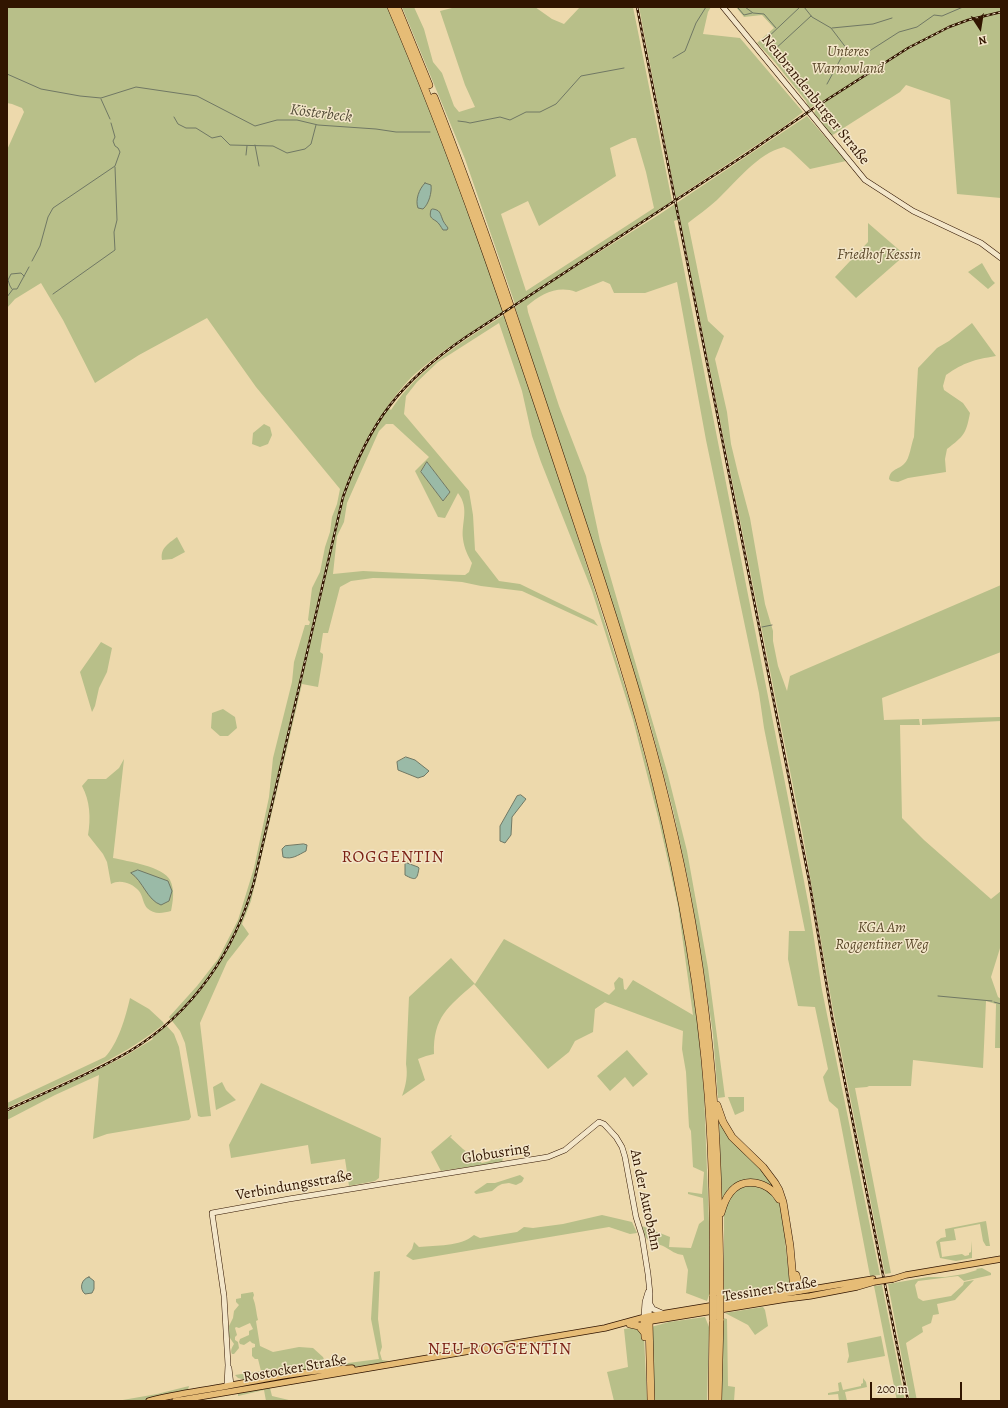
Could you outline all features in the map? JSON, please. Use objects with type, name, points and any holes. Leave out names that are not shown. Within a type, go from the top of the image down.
[{"type":"highway","points":[[391,7],[428,96],[510,320],[616,643],[656,780],[685,916],[702,1029],[708,1092],[713,1187],[718,1401]]},
{"type":"highway","points":[[398,7],[450,137],[489,241],[601,577],[646,721],[675,834],[702,988],[714,1100],[719,1221],[716,1295]]},
{"type":"highway","points":[[714,1100],[723,1122],[732,1137],[763,1167],[776,1183],[785,1212],[798,1294]]},
{"type":"highway","points":[[719,1221],[724,1204],[729,1194],[735,1188],[746,1183],[759,1183],[771,1189],[779,1199],[785,1212]]},
{"type":"highway","points":[[647,1319],[645,1334],[650,1401]]},
{"type":"highway","points":[[647,1319],[650,1401]]},
{"type":"highway","points":[[710,1401],[712,1393],[716,1319]]},
{"type":"highway","points":[[630,1324],[639,1326],[645,1334]]},
{"type":"main road","name":"Tessiner Straße","points":[[647,1319],[1001,1259]]},
{"type":"main road","name":"Tessiner Straße","points":[[647,1319],[662,1314],[798,1294]]},
{"type":"main road","name":"Rostocker Straße","points":[[611,1326],[630,1324],[647,1319]]},
{"type":"main road","name":"Rostocker Straße","points":[[229,1389],[319,1370],[362,1369],[647,1319]]},
{"type":"main road","points":[[149,1401],[172,1395],[229,1389]]},
{"type":"main road","points":[[175,1401],[229,1389]]},
{"type":"street","name":"Neubrandenburger Straße","points":[[723,7],[865,180],[913,211],[981,243],[1001,258]]},
{"type":"street","name":"Globusring","points":[[382,1184],[548,1158],[565,1150],[595,1124],[600,1122],[602,1123]]},
{"type":"street","name":"An der Autobahn","points":[[602,1123],[618,1140],[625,1156],[648,1274],[650,1304],[647,1319]]},
{"type":"street","name":"Verbindungsstraße","points":[[229,1389],[224,1296],[211,1215],[212,1213],[382,1184]]},
{"type":"street","name":"An der Autobahn","points":[[647,1319],[645,1302],[650,1290]]},
{"type":"street","points":[[650,1304],[653,1309],[662,1314]]},
{"type":"green space","points":[[7,7],[388,7],[454,171],[504,312],[458,341],[425,365],[407,382],[387,407],[391,410],[415,381],[459,344],[507,313],[631,706],[662,820],[680,906],[697,1019],[704,1093],[709,1223],[709,1295],[707,1301],[686,1293],[688,1270],[683,1255],[648,1240],[645,1237],[642,1226],[670,1237],[669,1247],[691,1248],[699,1224],[704,1220],[703,1198],[688,1194],[688,1192],[702,1194],[704,1172],[693,1167],[686,1072],[682,1049],[683,1031],[605,1002],[595,1009],[593,1032],[575,1041],[569,1052],[548,1069],[474,984],[450,1006],[439,1022],[434,1041],[434,1054],[418,1059],[425,1080],[402,1096],[407,1076],[406,1064],[409,997],[451,958],[475,984],[504,939],[609,995],[615,989],[614,983],[619,977],[623,979],[624,989],[626,990],[633,980],[693,1015],[678,906],[659,821],[633,720],[592,591],[532,436],[522,391],[499,323],[438,362],[417,382],[406,396],[404,414],[469,491],[473,515],[475,550],[499,581],[520,584],[594,620],[598,626],[522,591],[462,582],[423,579],[373,578],[351,581],[340,587],[328,633],[323,633],[320,652],[323,654],[323,657],[318,687],[302,684],[251,901],[242,924],[249,934],[227,962],[200,1023],[211,1116],[198,1116],[185,1043],[180,1031],[169,1017],[197,986],[218,959],[238,920],[254,868],[269,797],[273,758],[292,682],[294,662],[305,625],[309,625],[310,622],[308,620],[312,588],[320,572],[325,547],[330,532],[332,517],[337,504],[340,489],[256,387],[207,318],[139,355],[95,383],[63,320],[41,283],[15,299],[7,308],[7,150],[24,112],[22,108],[7,103]],"holes":[[[386,424],[393,424],[429,457],[415,471],[438,517],[445,518],[458,493],[462,499],[464,505],[464,542],[466,552],[472,563],[469,572],[465,575],[363,571],[333,574],[337,536],[344,522],[347,503],[379,431]],[[427,462],[450,492],[443,501],[421,472]]]},
{"type":"green space","name":"KGA Am Roggentiner Weg","points":[[402,7],[414,7],[424,29],[433,62],[442,73],[454,106],[459,112],[475,107],[465,85],[440,11],[456,7],[535,7],[552,19],[564,24],[580,7],[633,7],[672,201],[558,278],[660,214],[807,116],[846,161],[810,169],[790,150],[784,147],[774,150],[756,162],[717,200],[688,223],[708,321],[724,336],[715,359],[727,412],[731,444],[750,518],[765,604],[773,631],[773,641],[778,666],[787,691],[790,676],[1001,585],[1001,652],[882,698],[884,720],[919,719],[920,725],[900,725],[902,818],[924,840],[991,899],[1001,891],[1001,945],[991,977],[998,997],[1001,999],[1001,1048],[995,1048],[996,1004],[986,1001],[983,1068],[913,1060],[911,1086],[869,1086],[855,1088],[891,1273],[885,1274],[833,1010],[803,836],[680,219],[674,221],[809,907],[822,990],[880,1275],[870,1276],[838,1109],[829,1101],[823,1077],[828,1069],[815,1007],[798,1006],[788,959],[789,931],[805,931],[764,728],[759,693],[706,440],[677,282],[645,293],[614,293],[610,284],[603,281],[576,292],[569,290],[556,290],[544,294],[527,306],[559,406],[586,476],[600,541],[668,775],[687,851],[708,968],[725,1097],[718,1098],[713,1034],[690,889],[673,810],[650,723],[515,307],[521,303],[520,301],[515,304],[465,159]],"holes":[[[632,138],[636,138],[646,172],[654,208],[526,291],[501,214],[528,201],[539,226],[616,176],[610,148]]]},
{"type":"green space","points":[[639,7],[711,7],[708,12],[703,34],[740,38],[803,112],[782,128],[676,198]]},
{"type":"green space","name":"Unteres Warnowland","points":[[736,7],[1001,7],[1001,198],[957,194],[950,100],[906,85],[900,92],[831,136],[814,113],[817,108],[814,105],[809,109],[806,101],[773,60],[757,43],[774,28],[762,15],[744,17]]},
{"type":"green space","name":"Friedhof Kessin","points":[[868,223],[905,255],[856,298],[835,277],[868,242]]},
{"type":"green space","points":[[982,263],[995,283],[988,289],[968,272]]},
{"type":"green space","points":[[972,323],[996,356],[970,362],[946,375],[943,386],[944,390],[963,403],[970,413],[967,426],[963,434],[947,449],[945,459],[946,472],[908,478],[898,482],[891,481],[889,479],[891,473],[902,466],[908,459],[914,437],[918,368],[937,348],[949,341]]},
{"type":"green space","points":[[264,424],[270,427],[272,435],[268,444],[260,447],[252,444],[253,433]]},
{"type":"green space","points":[[177,537],[185,552],[172,559],[162,560],[163,549]]},
{"type":"green space","points":[[101,642],[112,648],[107,672],[99,688],[92,712],[80,672]]},
{"type":"green space","points":[[223,709],[235,717],[237,728],[228,736],[220,736],[211,728],[212,713]]},
{"type":"green space","points":[[1001,717],[1001,721],[922,725],[922,719]]},
{"type":"green space","points":[[124,759],[113,858],[144,865],[166,875],[173,888],[171,911],[162,913],[153,912],[146,906],[139,891],[133,886],[122,882],[111,884],[107,862],[103,854],[88,835],[89,810],[87,798],[82,786],[88,779],[106,779],[119,768]]},
{"type":"green space","points":[[130,998],[149,1009],[164,1024],[127,1050],[108,1061],[7,1108],[7,1103],[105,1057],[118,1037]]},
{"type":"green space","points":[[166,1025],[174,1034],[179,1047],[191,1117],[189,1120],[107,1134],[93,1139],[99,1075],[55,1095],[7,1120],[7,1112],[122,1058],[153,1039],[152,1038]]},
{"type":"green space","points":[[627,1050],[648,1074],[633,1087],[625,1077],[610,1091],[597,1076]]},
{"type":"green space","points":[[222,1082],[226,1090],[236,1100],[216,1110],[213,1087]]},
{"type":"green space","points":[[261,1083],[381,1138],[379,1178],[375,1181],[349,1186],[345,1159],[311,1164],[308,1145],[231,1158],[229,1145]]},
{"type":"green space","points":[[728,1097],[744,1097],[744,1111],[735,1115]]},
{"type":"green space","points":[[719,1117],[764,1170],[778,1194],[744,1182],[722,1202]]},
{"type":"green space","points":[[451,1135],[452,1136],[450,1137],[463,1149],[482,1163],[490,1161],[500,1148],[505,1150],[502,1162],[441,1171],[431,1152]]},
{"type":"green space","points":[[520,1175],[524,1178],[522,1182],[516,1185],[509,1183],[502,1184],[492,1191],[476,1194],[474,1192],[487,1183],[495,1183]]},
{"type":"green space","points":[[746,1185],[764,1186],[777,1198],[785,1226],[785,1241],[790,1285],[785,1288],[724,1299],[724,1210],[732,1193]]},
{"type":"green space","points":[[602,1215],[632,1222],[637,1233],[630,1234],[609,1227],[413,1260],[406,1256],[412,1249],[414,1242],[419,1247],[455,1244],[474,1235],[480,1238],[517,1232],[524,1227],[533,1228],[563,1224]]},
{"type":"green space","points":[[986,1221],[990,1246],[986,1246],[983,1241],[980,1224],[954,1229],[956,1240],[940,1242],[942,1257],[962,1254],[965,1256],[969,1255],[971,1252],[972,1241],[972,1258],[956,1261],[940,1258],[936,1242],[941,1238],[946,1237],[945,1229]]},
{"type":"green space","points":[[982,1268],[991,1273],[991,1275],[964,1281],[958,1276],[918,1281],[915,1285],[918,1298],[923,1301],[951,1296],[963,1285],[964,1282],[974,1280],[955,1300],[937,1304],[939,1314],[933,1315],[931,1323],[922,1327],[923,1332],[906,1343],[917,1401],[910,1401],[888,1284],[928,1277],[945,1277],[964,1274]]},
{"type":"green space","points":[[380,1271],[378,1319],[382,1347],[380,1353],[382,1360],[388,1361],[387,1363],[329,1368],[246,1380],[238,1378],[235,1375],[261,1371],[258,1359],[255,1359],[252,1356],[252,1348],[255,1347],[255,1344],[250,1341],[244,1345],[240,1344],[239,1342],[240,1339],[249,1335],[249,1331],[253,1329],[250,1323],[239,1328],[235,1328],[237,1335],[235,1340],[238,1342],[239,1348],[234,1354],[231,1352],[234,1344],[228,1335],[229,1326],[233,1318],[234,1311],[239,1305],[236,1302],[236,1299],[241,1298],[241,1294],[253,1292],[258,1320],[256,1321],[260,1346],[273,1352],[299,1347],[313,1348],[323,1357],[325,1362],[338,1360],[348,1363],[379,1359],[371,1319],[374,1272]]},
{"type":"green space","points":[[882,1285],[905,1401],[897,1401],[874,1286]]},
{"type":"green space","points":[[763,1307],[768,1326],[755,1335],[748,1325],[725,1313]]},
{"type":"green space","points":[[705,1317],[709,1327],[707,1401],[653,1401],[651,1327],[669,1322]]},
{"type":"green space","points":[[723,1318],[727,1319],[728,1386],[735,1387],[734,1401],[721,1401]]},
{"type":"green space","points":[[631,1328],[639,1330],[644,1336],[647,1401],[614,1401],[607,1372],[628,1367],[624,1329]]},
{"type":"green space","points":[[881,1336],[885,1356],[847,1363],[849,1356],[847,1343]]},
{"type":"green space","points":[[492,1350],[270,1388],[272,1396],[293,1401],[266,1401],[264,1390],[238,1396],[238,1392]]},
{"type":"green space","points":[[863,1378],[867,1387],[845,1392],[847,1401],[839,1401],[838,1394],[828,1395],[828,1393],[839,1391],[838,1383],[841,1382],[843,1390],[861,1386],[863,1383]]},
{"type":"green space","points":[[189,1386],[188,1390],[146,1401],[117,1401],[157,1394]]},
{"type":"shaded area","points":[[425,183],[431,185],[431,191],[430,198],[423,209],[418,208],[417,198],[419,191]]},
{"type":"shaded area","points":[[433,209],[439,212],[448,228],[447,230],[443,230],[431,217],[431,210]]},
{"type":"shaded area","points":[[427,462],[450,492],[443,501],[421,472]]},
{"type":"shaded area","points":[[406,757],[415,760],[429,771],[424,776],[418,778],[398,770],[397,762]]},
{"type":"shaded area","points":[[521,795],[526,799],[512,817],[511,835],[505,843],[500,841],[500,826],[517,796]]},
{"type":"shaded area","points":[[307,845],[306,851],[292,857],[283,857],[282,849],[285,846]]},
{"type":"shaded area","points":[[407,863],[419,868],[418,875],[414,879],[405,875],[405,864]]},
{"type":"shaded area","points":[[138,870],[168,881],[172,891],[169,901],[161,905],[152,899],[135,876],[131,873]]},
{"type":"shaded area","points":[[89,1277],[94,1281],[94,1289],[92,1293],[85,1294],[82,1290],[82,1284],[86,1278]]},
{"type":"waterway","name":"Kösterbeck","points":[[673,58],[685,51],[696,23],[706,7]]},
{"type":"waterway","points":[[745,7],[753,13],[764,14],[776,28]]},
{"type":"waterway","points":[[764,41],[800,7]]},
{"type":"waterway","name":"Kösterbeck","points":[[804,7],[812,17],[831,28],[847,49],[860,57],[899,32],[917,27],[934,15],[942,16],[963,7]]},
{"type":"waterway","points":[[738,8],[744,15],[752,13]]},
{"type":"waterway","points":[[773,51],[811,16]]},
{"type":"waterway","points":[[832,28],[873,24],[892,18]]},
{"type":"waterway","points":[[827,84],[846,49]]},
{"type":"waterway","name":"Kösterbeck","points":[[458,121],[470,123],[500,117],[510,120],[526,112],[540,112],[556,104],[581,76],[624,68]]},
{"type":"waterway","name":"Kösterbeck","points":[[7,74],[41,89],[80,96],[101,98],[136,87],[197,96],[255,126],[277,120],[297,120],[318,125],[376,129],[396,132],[430,132]]},
{"type":"waterway","points":[[101,99],[110,119]]},
{"type":"waterway","points":[[174,117],[178,124],[186,128],[196,128],[212,138],[221,136],[230,145],[273,146],[287,153],[305,149],[311,144],[316,125]]},
{"type":"waterway","points":[[32,261],[40,246],[48,217],[53,208],[115,166],[120,152],[113,141],[115,137],[111,123]]},
{"type":"waterway","points":[[255,145],[259,166]]},
{"type":"waterway","points":[[246,155],[247,146]]},
{"type":"waterway","points":[[53,294],[115,250],[114,232],[117,220],[115,167]]},
{"type":"waterway","points":[[7,297],[13,289],[17,289],[29,267]]},
{"type":"waterway","points":[[12,289],[8,280],[11,274],[21,273],[24,276]]},
{"type":"waterway","points":[[762,627],[772,625]]},
{"type":"waterway","points":[[938,996],[992,1001]]},
{"type":"waterway","points":[[994,1002],[1001,1004]]},
{"type":"railway","points":[[637,7],[809,880],[832,1017],[908,1401]]},
{"type":"railway","points":[[7,1110],[100,1067],[130,1051],[153,1036],[192,999],[223,956],[246,908],[254,882],[343,497],[364,446],[376,425],[405,387],[423,370],[466,337],[748,153],[814,108],[908,48],[949,27],[968,20],[1001,12]]},
{"type":"district","name":"ROGGENTIN","points":[[393,858]]},
{"type":"district","name":"NEU ROGGENTIN","points":[[500,1350]]}]
